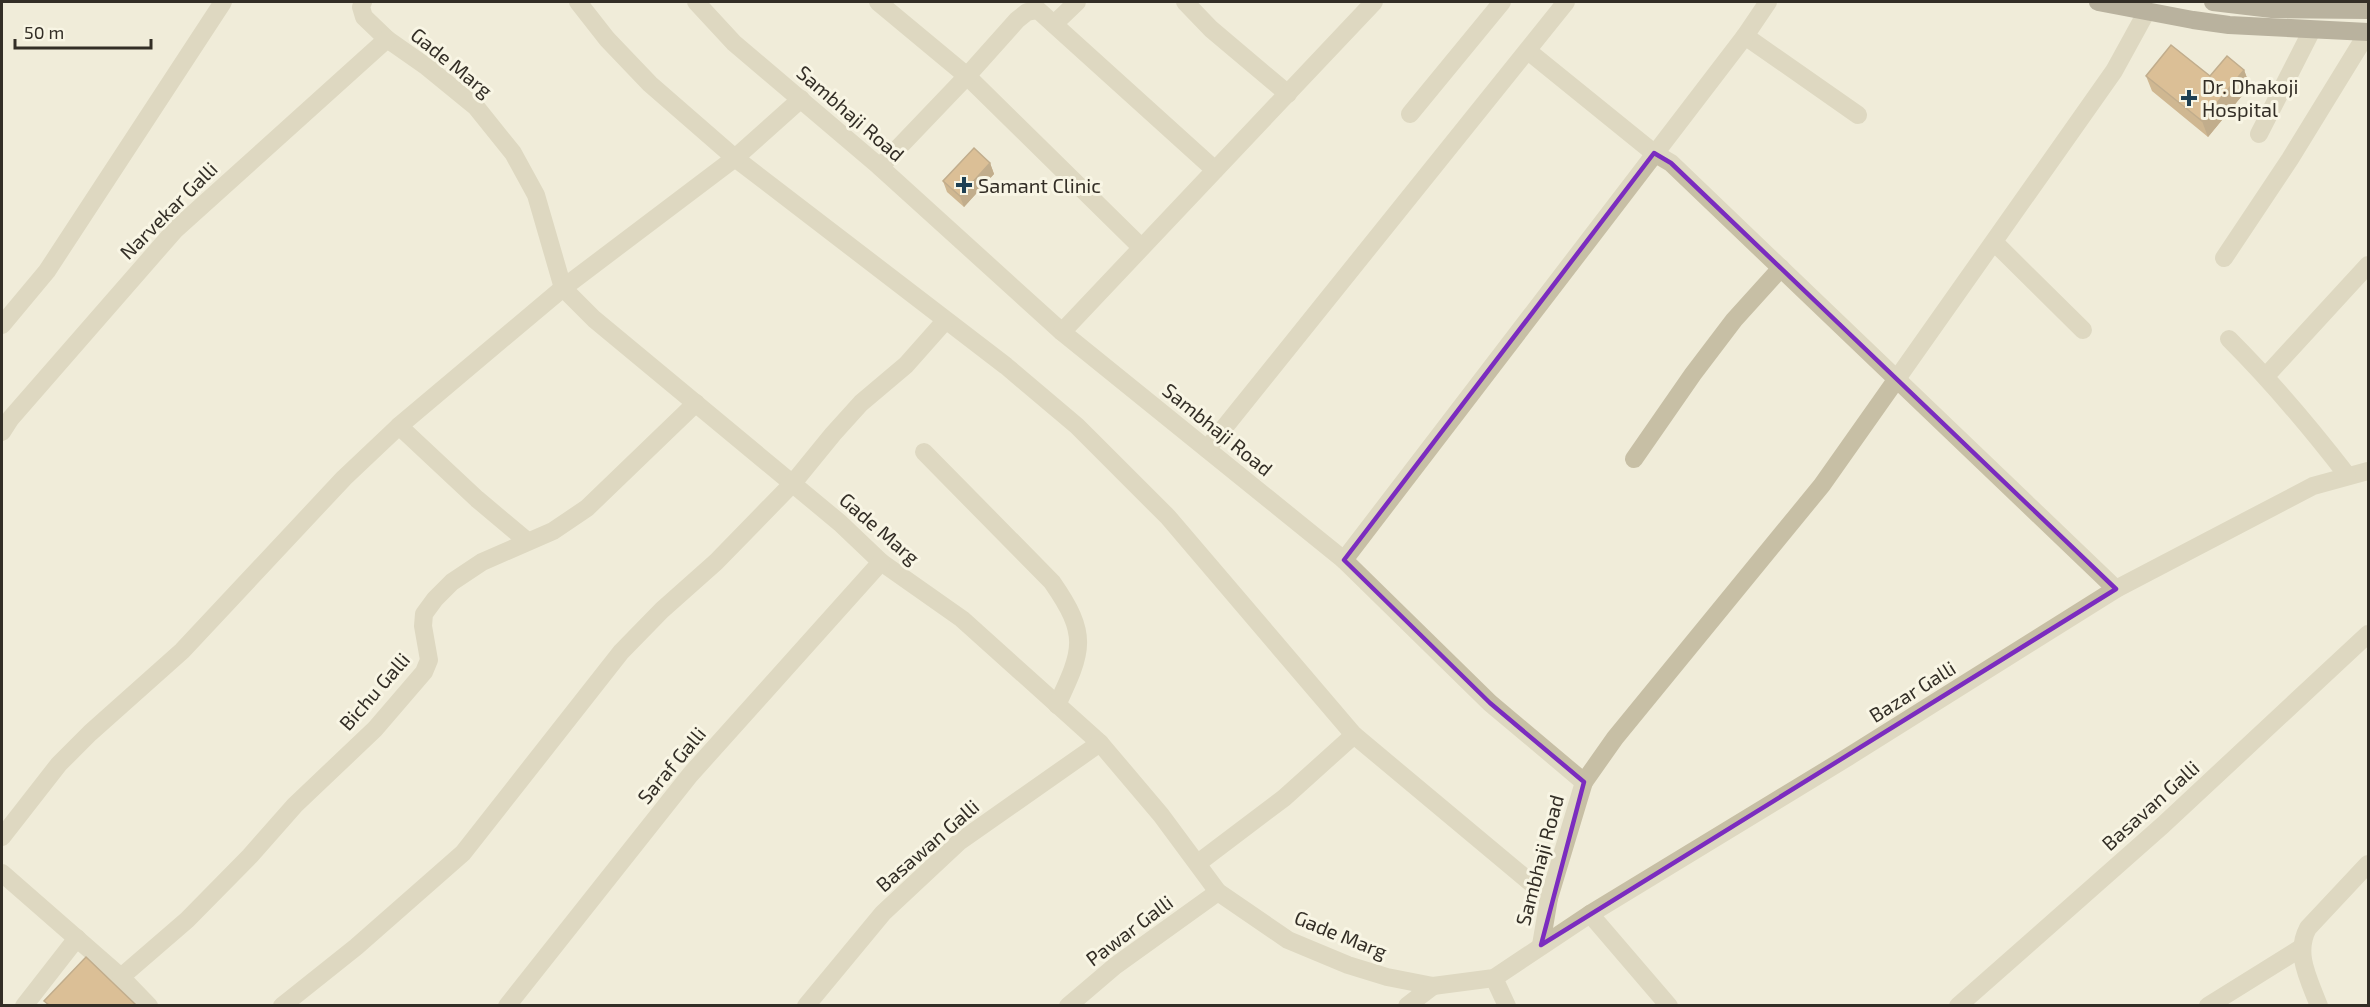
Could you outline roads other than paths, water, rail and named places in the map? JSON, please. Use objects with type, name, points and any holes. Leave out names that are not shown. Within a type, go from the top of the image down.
[{"type":"main road","points":[[2098,2],[2229,25],[2368,32]]},
{"type":"main road","points":[[2212,2],[2360,8]]},
{"type":"street","points":[[2,325],[47,271],[223,2]]},
{"type":"street","name":"Gade Marg","points":[[363,2],[361,7],[364,17],[387,39],[427,67],[476,107],[513,153],[536,195],[563,288],[594,319],[755,455],[793,483],[840,523],[880,562],[962,619],[1100,743],[1161,814],[1218,892],[1288,940],[1348,965],[1387,977],[1433,986],[1494,978]]},
{"type":"street","points":[[578,2],[607,39],[650,84],[735,159],[1006,366],[1077,426],[1168,517],[1354,735],[1550,898]]},
{"type":"street","name":"Sambhaji Road","points":[[696,2],[734,43],[880,167],[1062,332],[1344,560],[1490,703],[1584,782],[1550,898],[1541,945]]},
{"type":"street","points":[[878,2],[967,76],[1141,247]]},
{"type":"street","points":[[1054,24],[1077,2]]},
{"type":"street","points":[[1185,2],[1211,29],[1288,94]]},
{"type":"street","points":[[1062,332],[1374,2]]},
{"type":"street","points":[[1410,114],[1502,2]]},
{"type":"street","points":[[1207,449],[1565,2]]},
{"type":"street","points":[[1344,560],[1768,2]]},
{"type":"street","points":[[880,167],[1017,20],[1027,12],[1042,6],[1054,24],[1215,170]]},
{"type":"street","points":[[1584,782],[1615,738],[1822,485],[2114,71],[2147,11]]},
{"type":"street","points":[[2259,134],[2312,30]]},
{"type":"street","points":[[2224,258],[2290,159],[2368,32]]},
{"type":"street","points":[[1744,36],[1858,115]]},
{"type":"street","name":"Narvekar Galli","points":[[2,432],[11,418],[175,230],[387,39]]},
{"type":"street","points":[[1528,51],[1654,153],[1671,163],[2115,589]]},
{"type":"street","points":[[2,837],[59,764],[90,733],[182,651],[344,478],[399,426],[563,288],[735,159],[801,99]]},
{"type":"street","points":[[1994,242],[2083,330]]},
{"type":"street","points":[[2266,376],[2368,265]]},
{"type":"street","points":[[1634,459],[1734,320],[1781,268]]},
{"type":"street","points":[[282,1005],[356,947],[463,853],[621,652],[662,610],[716,562],[793,483],[861,403],[906,365],[945,321]]},
{"type":"street","points":[[2229,339],[2266,376],[2347,475]]},
{"type":"street","name":"Bichu Galli","points":[[121,977],[187,920],[250,856],[295,805],[375,729],[424,672],[429,660],[423,626],[424,614],[452,582],[482,562],[553,531],[587,508],[696,403]]},
{"type":"street","points":[[399,426],[477,500],[527,541]]},
{"type":"street","points":[[924,452],[1052,582],[1069,607],[1079,639],[1076,665],[1057,705]]},
{"type":"street","name":"Bazar Galli","points":[[1494,978],[1590,914],[1848,757],[2115,589],[2313,486],[2368,471]]},
{"type":"street","name":"Saraf Galli","points":[[507,1005],[598,894],[690,775],[880,562]]},
{"type":"street","name":"Basavan Galli","points":[[1958,1005],[2163,825],[2368,634]]},
{"type":"street","points":[[1198,863],[1284,798],[1354,735]]},
{"type":"street","name":"Basawan Galli","points":[[806,1005],[883,913],[959,842],[1100,743]]},
{"type":"street","points":[[2319,1005],[2303,961],[2302,939],[2308,928],[2368,864]]},
{"type":"street","points":[[2,873],[121,977],[149,1005]]},
{"type":"street","name":"Pawar Galli","points":[[1068,1005],[1115,966],[1218,892]]},
{"type":"street","points":[[1590,914],[1669,1005]]},
{"type":"street","points":[[24,1005],[77,938]]},
{"type":"street","points":[[2208,1005],[2301,948]]},
{"type":"street","points":[[1494,978],[1507,1005]]},
{"type":"street","points":[[1407,1005],[1433,986]]},
{"type":"place","name":"Dr. Dhakoji Hospital","points":[[2189,98]]},
{"type":"place","name":"Samant Clinic","points":[[964,185]]}]
